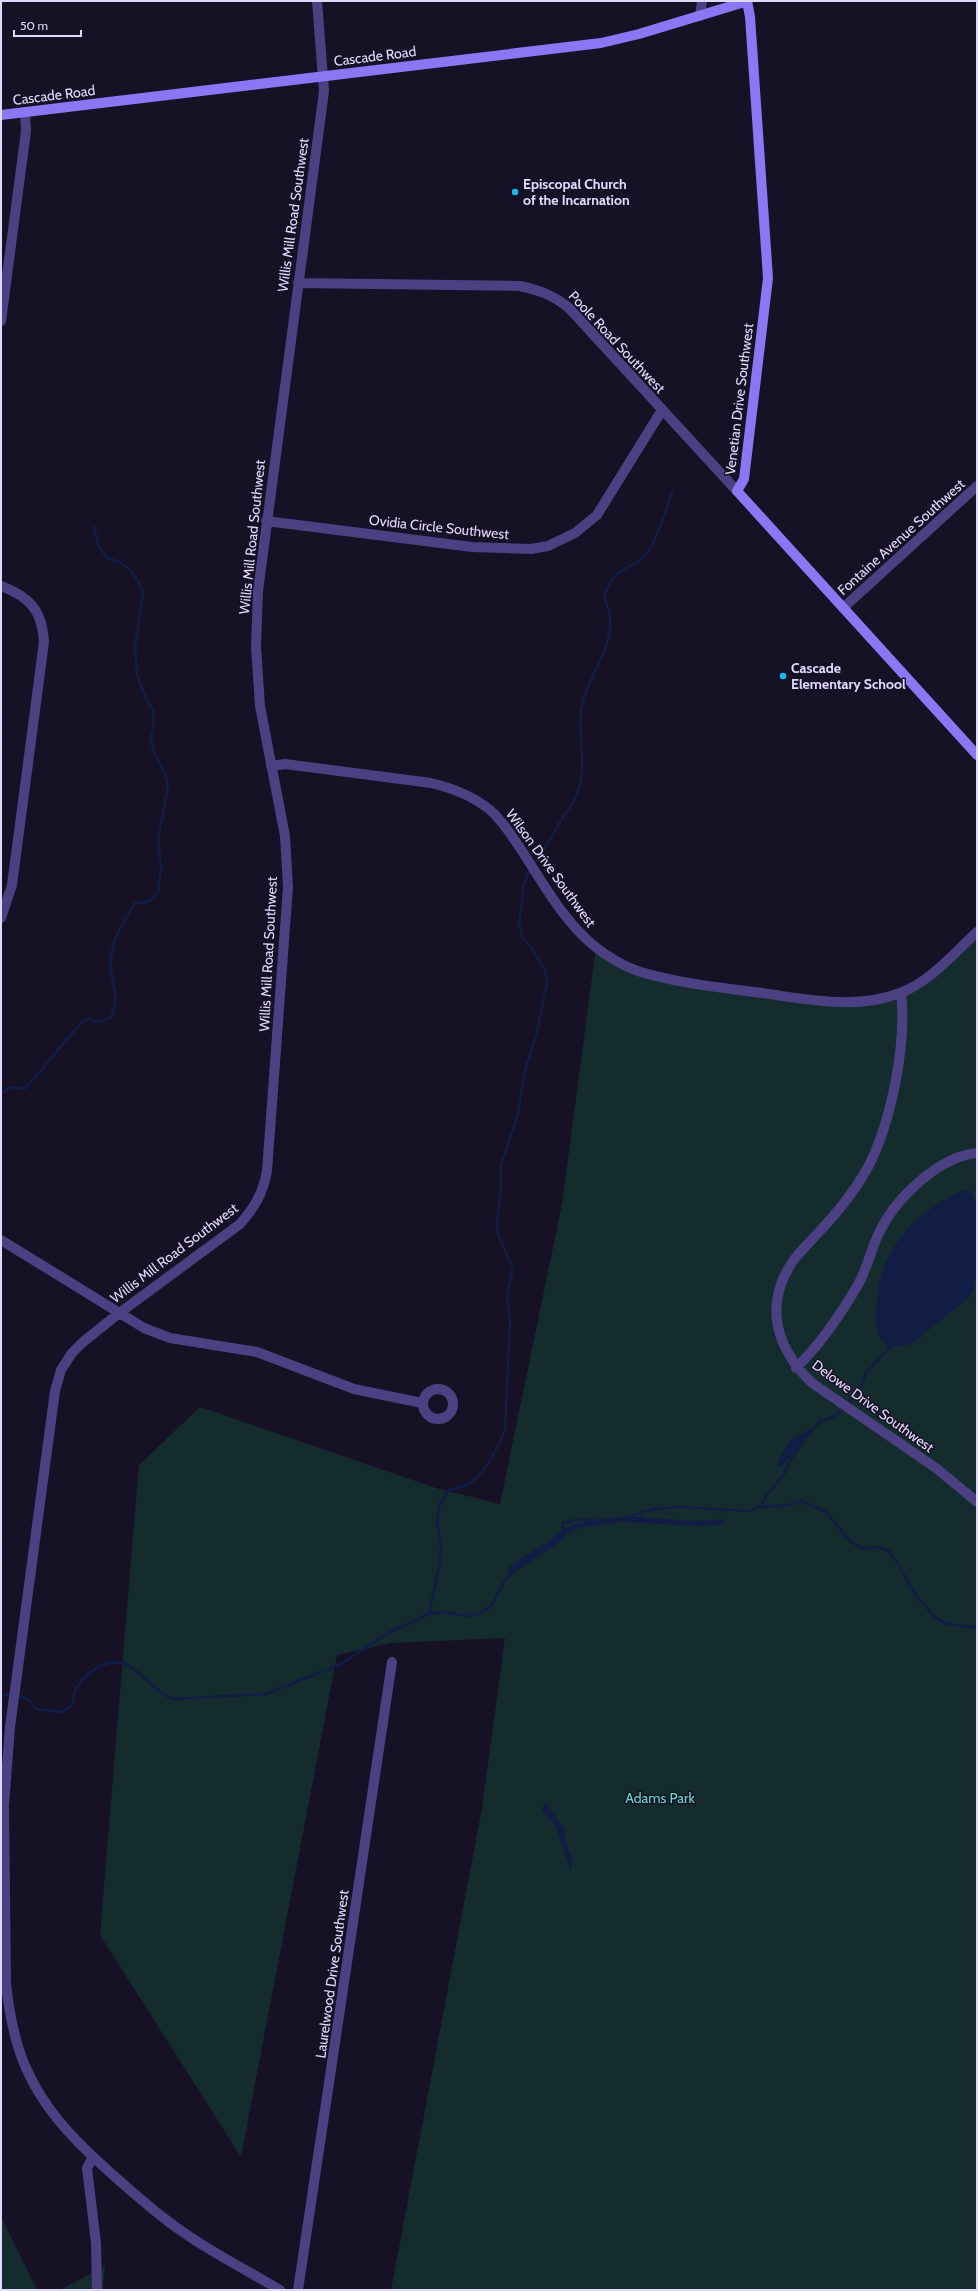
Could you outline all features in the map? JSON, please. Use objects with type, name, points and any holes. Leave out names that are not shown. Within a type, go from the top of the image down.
[{"type":"street","name":"Willis Mill Road Southwest","points":[[280,2290],[169,2222],[138,2198],[64,2128],[42,2099],[26,2067],[13,2030],[6,1983],[4,1805],[10,1727],[55,1391],[61,1370],[72,1353],[118,1314],[240,1224],[256,1206],[264,1187],[288,887],[284,836],[260,706],[256,647],[258,591],[266,521],[324,91],[317,1]]},
{"type":"street","points":[[700,16],[702,1]]},
{"type":"street","name":"Cascade Road","points":[[1,115],[601,43],[639,34],[748,1]]},
{"type":"street","name":"Venetian Drive Southwest","points":[[748,1],[768,278],[744,479],[737,491],[977,755]]},
{"type":"street","points":[[1,321],[26,131],[25,112]]},
{"type":"street","name":"Poole Road Southwest","points":[[298,283],[520,286],[542,290],[557,298],[569,308],[737,491]]},
{"type":"street","name":"Ovidia Circle Southwest","points":[[266,521],[504,550],[548,546],[575,534],[596,515],[662,410]]},
{"type":"street","name":"Fontaine Avenue Southwest","points":[[843,608],[977,486]]},
{"type":"street","points":[[1,586],[19,592],[30,601],[40,620],[44,642],[12,885],[1,918]]},
{"type":"street","name":"Wilson Drive Southwest","points":[[271,766],[285,764],[431,783],[452,788],[470,796],[490,810],[505,826],[565,915],[580,933],[608,956],[639,972],[684,983],[829,1001],[871,1001],[901,993]]},
{"type":"street","points":[[901,993],[931,974],[977,932]]},
{"type":"street","name":"Delowe Drive Southwest","points":[[901,993],[903,1013],[894,1087],[888,1117],[878,1146],[853,1192],[834,1216],[794,1260],[785,1274],[779,1290],[776,1310],[778,1330],[785,1350],[796,1368],[812,1383],[936,1468],[977,1502]]},
{"type":"street","points":[[796,1368],[817,1348],[837,1319],[859,1281],[886,1219],[900,1200],[916,1184],[941,1166],[970,1154],[977,1153]]},
{"type":"street","points":[[1,1240],[118,1314],[144,1328],[170,1338],[256,1352],[354,1389],[422,1403]]},
{"type":"street","name":"Laurelwood Drive Southwest","points":[[298,2290],[392,1662]]},
{"type":"street","points":[[93,2157],[87,2168],[96,2243],[97,2290]]},
{"type":"green space","name":"Adams Park","points":[[977,933],[977,2290],[391,2290],[482,1808],[505,1638],[391,1643],[337,1655],[241,2157],[100,1935],[139,1465],[200,1407],[439,1489],[500,1504],[562,1204],[596,947],[630,973],[676,984],[865,1000],[905,995]]},
{"type":"green space","points":[[1,2217],[37,2290],[1,2290]]},
{"type":"green space","points":[[105,2266],[103,2290],[60,2290]]},
{"type":"water","points":[[964,1190],[971,1191],[976,1204],[977,1267],[973,1289],[968,1298],[918,1339],[908,1345],[890,1347],[882,1340],[876,1326],[876,1309],[879,1284],[886,1261],[902,1235],[913,1224],[937,1205]]},
{"type":"water","points":[[820,1417],[821,1422],[783,1464],[779,1467],[777,1466],[791,1441],[812,1428]]},
{"type":"water","points":[[638,1517],[695,1521],[724,1519],[725,1524],[700,1526],[624,1522],[586,1527],[573,1530],[509,1573],[508,1568],[571,1526],[596,1519]]},
{"type":"water","points":[[546,1802],[564,1829],[565,1840],[572,1857],[571,1871],[556,1827],[541,1810]]},
{"type":"waterway","points":[[534,863],[574,801],[581,781],[581,712],[584,697],[607,642],[610,628],[609,613],[604,597],[608,586],[613,578],[637,562],[649,550],[653,544],[673,490]]},
{"type":"waterway","points":[[1,1094],[11,1087],[24,1089],[86,1019],[99,1022],[111,1017],[115,1000],[111,962],[113,946],[116,938],[135,903],[148,902],[158,893],[161,866],[158,840],[168,787],[165,774],[153,750],[151,737],[154,724],[153,710],[146,699],[137,674],[135,647],[143,594],[138,581],[130,570],[120,562],[107,558],[99,547],[94,527]]},
{"type":"waterway","points":[[429,1614],[440,1561],[441,1548],[437,1522],[439,1506],[449,1490],[468,1484],[481,1473],[495,1451],[505,1429],[510,1322],[507,1295],[513,1269],[497,1232],[497,1218],[501,1192],[501,1165],[518,1114],[524,1074],[536,1036],[547,983],[545,970],[531,947],[522,937],[519,924],[524,884],[530,869]]},
{"type":"waterway","points":[[848,1404],[861,1386],[866,1373],[890,1347]]},
{"type":"waterway","points":[[820,1422],[835,1416],[844,1408]]},
{"type":"waterway","points":[[761,1507],[767,1495],[784,1474],[789,1462],[807,1436]]},
{"type":"waterway","points":[[620,1519],[654,1509],[681,1507],[748,1511],[761,1507],[788,1505],[801,1501],[825,1511],[851,1542],[863,1549],[876,1547],[889,1551],[917,1597],[935,1617],[946,1624],[977,1628]]},
{"type":"waterway","points":[[17,1695],[28,1699],[36,1709],[62,1712],[73,1704],[75,1692],[84,1678],[98,1667],[115,1663],[131,1667],[166,1696],[172,1699],[266,1694],[341,1664],[386,1634],[429,1614],[443,1612],[469,1616],[482,1613],[492,1604],[505,1580],[514,1571],[563,1538],[563,1523],[579,1519],[593,1521]]},
{"type":"waterway","points":[[1,1695],[12,1694]]},
{"type":"place","name":"Episcopal Church of the Incarnation","points":[[515,192]]},
{"type":"place","name":"Cascade Elementary School","points":[[783,676]]}]
